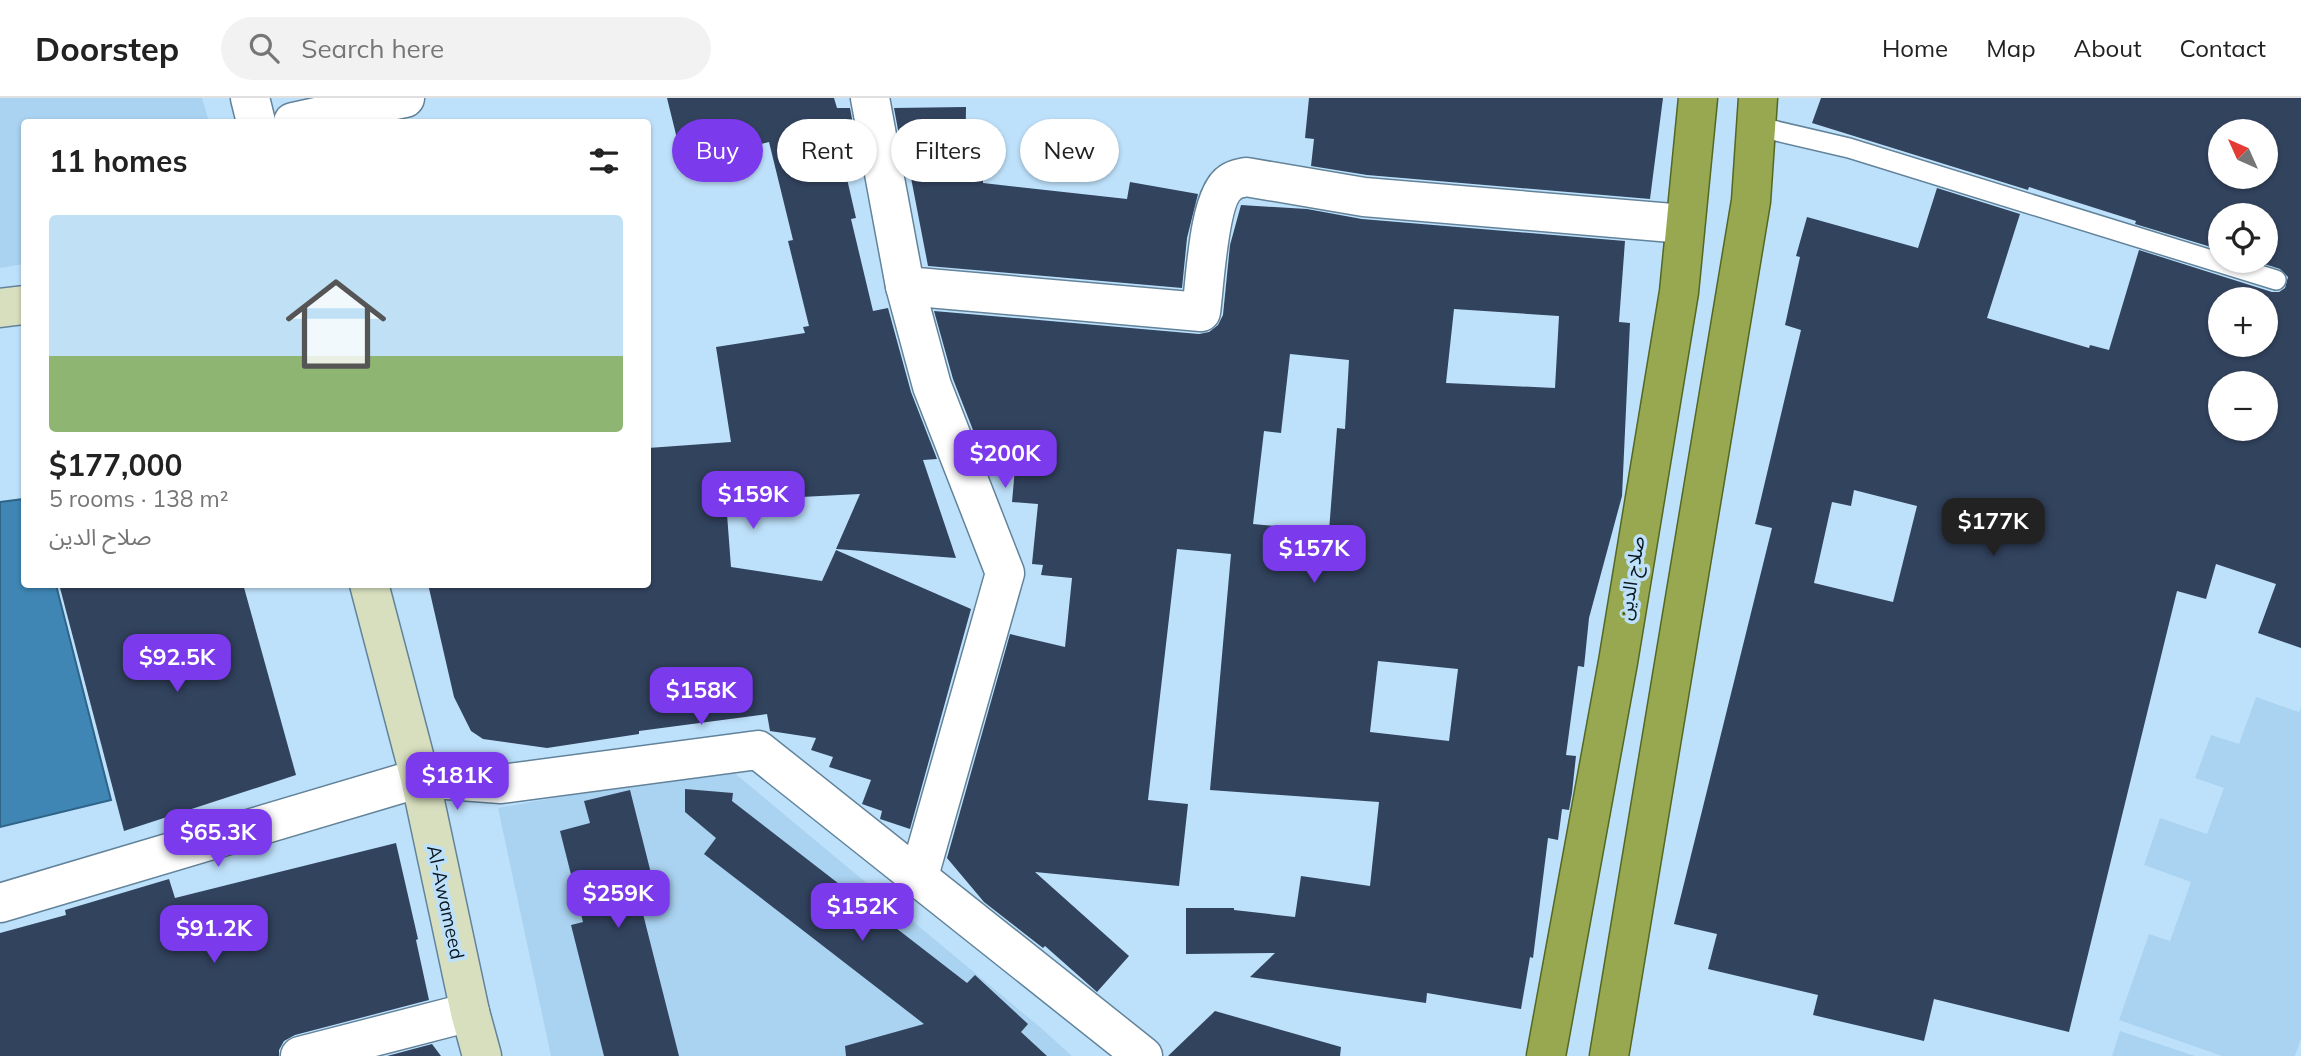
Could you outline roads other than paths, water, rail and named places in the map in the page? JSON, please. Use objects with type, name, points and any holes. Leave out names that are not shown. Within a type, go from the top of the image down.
[{"type":"highway","name":"صلاح الدين","points":[[1546,1056],[1620,648],[1679,292],[1698,98]]},
{"type":"highway","points":[[1609,1056],[1751,201],[1757,112]]},
{"type":"main road","points":[[0,308],[21,305]]},
{"type":"main road","name":"Al-Awameed","points":[[370,588],[420,778],[470,1012],[482,1056]]},
{"type":"street","points":[[250,98],[255,119]]},
{"type":"street","points":[[307,119],[405,98]]},
{"type":"street","points":[[870,98],[905,286],[932,386],[1005,573],[919,876]]},
{"type":"street","points":[[905,286],[1201,312],[1213,213],[1219,196],[1230,182],[1247,177],[1364,197],[1684,224]]},
{"type":"street","points":[[0,903],[420,778],[501,784],[758,750],[1143,1056]]},
{"type":"street","points":[[300,1056],[470,1012]]},
{"type":"lane","points":[[1757,112],[1849,148],[2276,280]]}]
